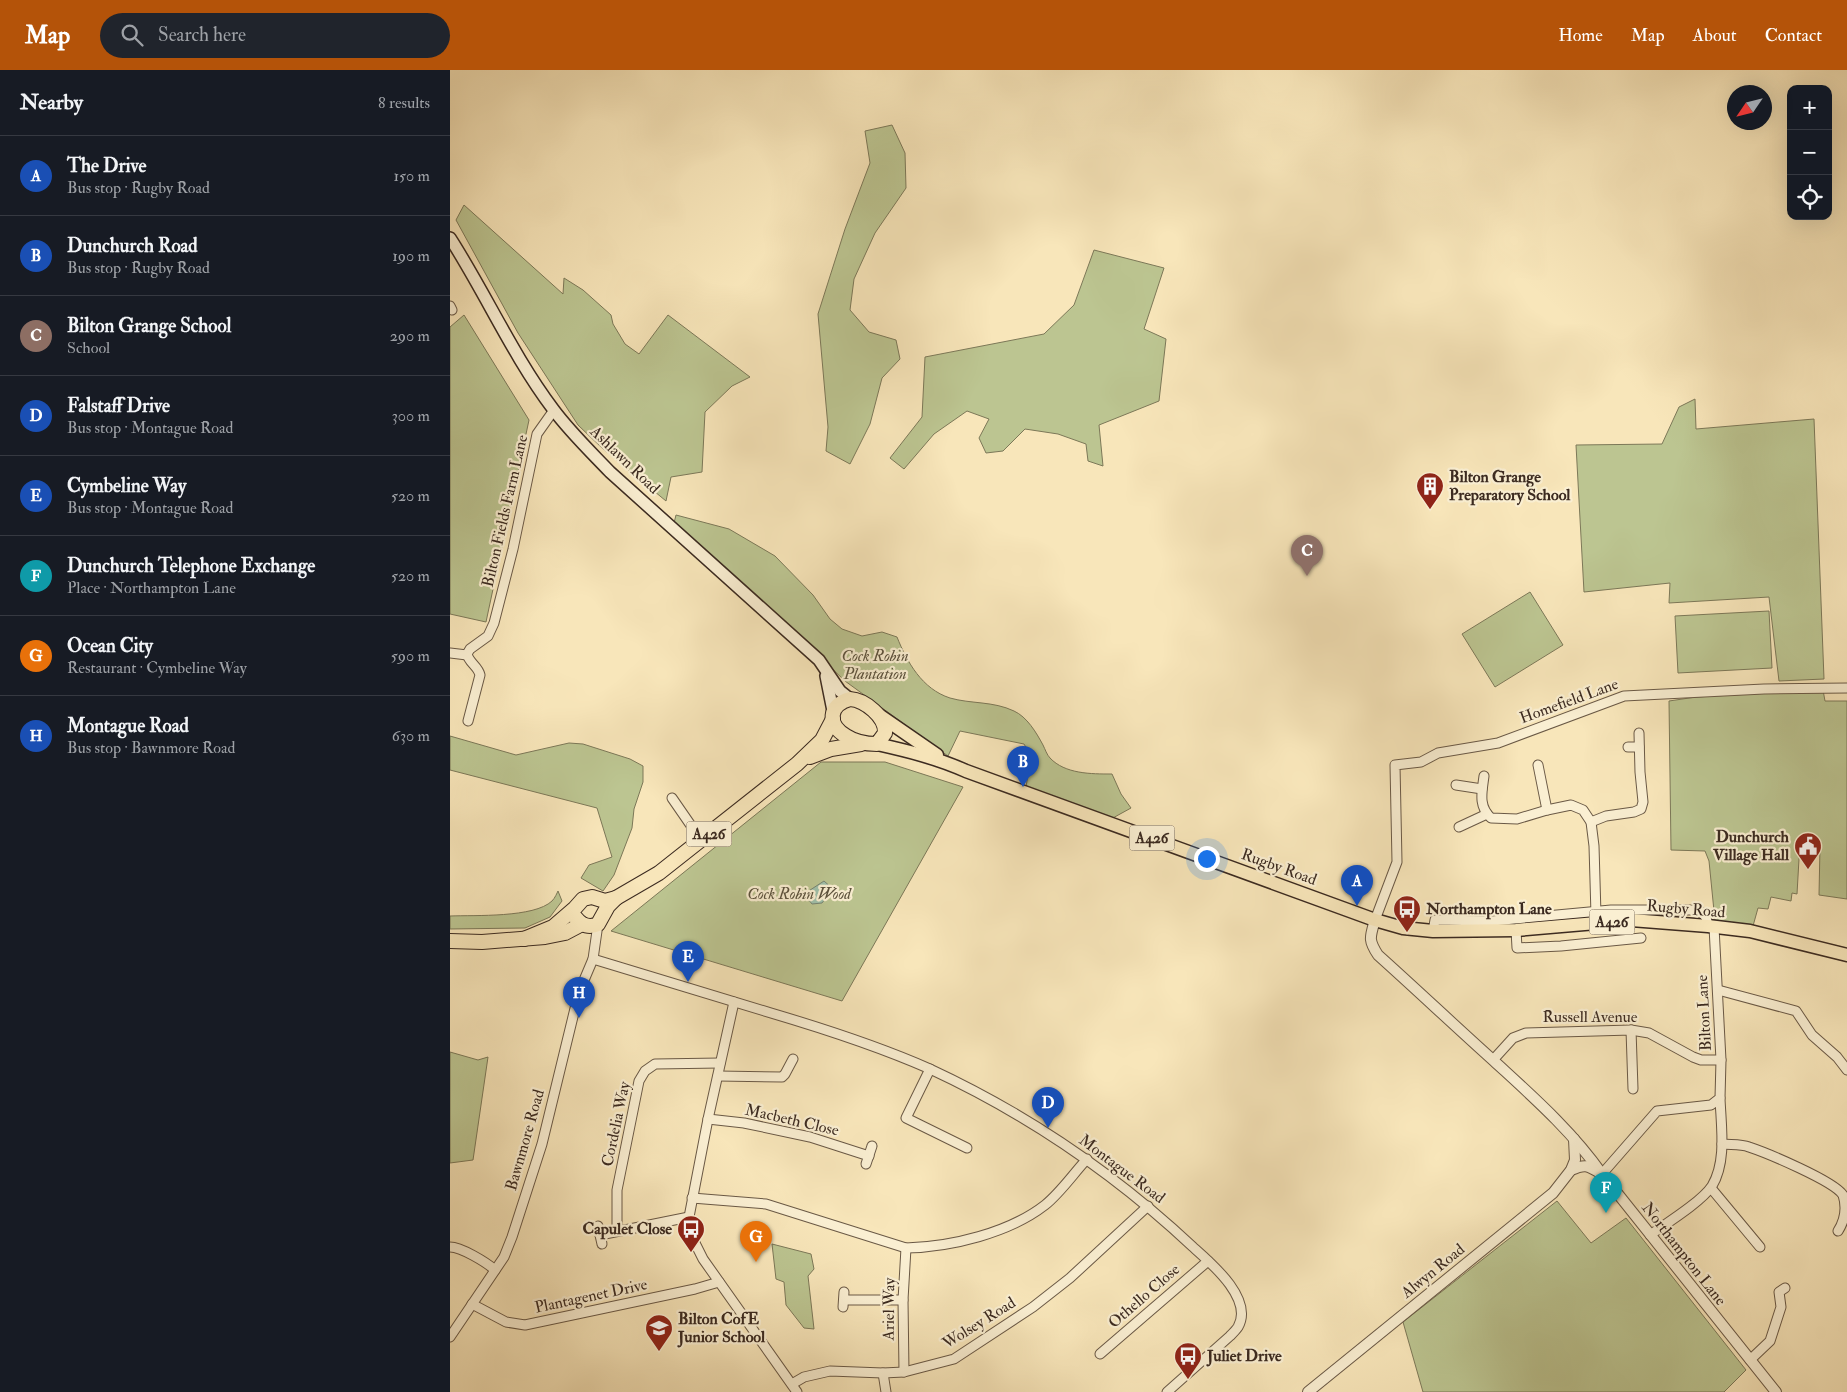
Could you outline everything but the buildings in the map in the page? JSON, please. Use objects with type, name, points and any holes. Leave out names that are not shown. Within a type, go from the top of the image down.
[{"type":"highway","points":[[850,699],[859,701],[879,715],[884,722],[885,733],[870,744],[847,737],[834,724],[833,715],[840,704],[850,699]]},
{"type":"highway","name":"A426","points":[[450,941],[482,942],[545,937],[565,933],[594,921],[605,901],[616,898],[659,873],[797,764],[822,740],[833,715]]},
{"type":"highway","name":"A426","points":[[797,764],[823,751],[849,744],[870,744]]},
{"type":"highway","name":"A426","points":[[524,938],[553,927],[575,908],[582,899],[592,897],[594,921]]},
{"type":"highway","points":[[575,908],[576,917],[594,921]]},
{"type":"main road","name":"Ashlawn Road","points":[[450,238],[522,364],[554,410],[584,445],[610,472],[819,660],[840,691],[850,699]]},
{"type":"main road","name":"Ashlawn Road","points":[[823,668],[831,696],[833,715]]},
{"type":"main road","points":[[879,715],[948,763]]},
{"type":"main road","name":"A426","points":[[870,744],[921,754],[948,763]]},
{"type":"main road","name":"Rugby Road","points":[[948,763],[1375,920],[1404,928],[1433,931],[1516,930],[1611,916],[1631,920],[1711,926],[1750,932],[1847,955]]},
{"type":"street","name":"Bilton Fields Farm Lane","points":[[467,655],[470,649],[488,636],[494,623],[513,549],[537,434],[554,410]]},
{"type":"street","points":[[450,653],[467,655],[478,668],[480,675],[468,721]]},
{"type":"street","name":"Homefield Lane","points":[[1375,920],[1397,862],[1395,765],[1421,762],[1438,754],[1498,743],[1624,696],[1764,688],[1847,688]]},
{"type":"street","points":[[1591,822],[1606,816],[1634,812],[1641,809],[1644,802],[1640,772],[1639,732]]},
{"type":"street","points":[[1628,747],[1640,747]]},
{"type":"street","points":[[1538,765],[1547,810]]},
{"type":"street","points":[[1433,931],[1435,920],[1492,921],[1596,917],[1594,846],[1591,822],[1583,810],[1571,805],[1517,819],[1491,818],[1483,808],[1482,788],[1484,776]]},
{"type":"street","points":[[1456,785],[1482,788]]},
{"type":"street","points":[[672,798],[701,840]]},
{"type":"street","points":[[1459,827],[1487,814]]},
{"type":"street","name":"Northampton Lane","points":[[1375,920],[1371,935],[1371,945],[1378,956],[1537,1101],[1574,1139],[1776,1392]]},
{"type":"street","name":"Bawnmore Road","points":[[450,1337],[504,1257],[512,1237],[542,1144],[579,992],[593,959],[594,921]]},
{"type":"street","name":"Bilton Lane","points":[[1650,1235],[1694,1203],[1711,1188],[1718,1173],[1722,1144],[1721,1060],[1718,990],[1711,926]]},
{"type":"street","points":[[1516,930],[1514,949],[1641,938]]},
{"type":"street","name":"Montague Road","points":[[593,959],[855,1039],[930,1069],[1007,1108],[1045,1130],[1086,1159],[1148,1206],[1208,1261],[1239,1298],[1241,1308],[1238,1326],[1230,1336],[1167,1392]]},
{"type":"street","points":[[1718,990],[1796,1011],[1812,1035],[1838,1056],[1847,1070]]},
{"type":"street","points":[[734,1002],[708,1118],[689,1217],[694,1241],[703,1259],[794,1388]]},
{"type":"street","points":[[1631,1030],[1633,1088]]},
{"type":"street","name":"Russell Avenue","points":[[1492,1060],[1513,1038],[1526,1033],[1631,1030],[1649,1032],[1701,1060],[1721,1060]]},
{"type":"street","points":[[718,1076],[782,1077],[793,1059]]},
{"type":"street","name":"Cordelia Way","points":[[617,1231],[617,1190],[639,1081],[645,1071],[655,1064],[720,1063]]},
{"type":"street","points":[[930,1069],[906,1118],[967,1148]]},
{"type":"street","points":[[1571,1170],[1583,1165],[1602,1174],[1657,1111],[1711,1105],[1720,1098]]},
{"type":"street","name":"Macbeth Close","points":[[708,1118],[744,1123],[810,1137],[867,1160],[872,1146]]},
{"type":"street","name":"Alwyn Road","points":[[1308,1392],[1554,1193],[1571,1170],[1575,1160],[1574,1139]]},
{"type":"street","points":[[1722,1144],[1747,1146],[1833,1186],[1843,1194],[1846,1202],[1846,1218],[1838,1231]]},
{"type":"street","points":[[692,1198],[766,1204],[906,1248],[959,1243],[1021,1220],[1046,1204],[1086,1159]]},
{"type":"street","points":[[1711,1188],[1760,1247]]},
{"type":"street","name":"Wolsey Road","points":[[794,1388],[804,1377],[830,1371],[904,1372],[954,1359],[1033,1307],[1070,1278],[1148,1206]]},
{"type":"street","points":[[598,1226],[601,1239],[617,1231],[689,1217]]},
{"type":"street","points":[[450,1247],[466,1252],[495,1270]]},
{"type":"street","name":"Ariel Way","points":[[904,1372],[903,1300],[906,1248]]},
{"type":"street","name":"Othello Close","points":[[1100,1354],[1208,1261]]},
{"type":"street","name":"Plantagenet Drive","points":[[472,1304],[506,1322],[525,1325],[695,1289],[719,1282]]},
{"type":"street","points":[[1750,1360],[1770,1341],[1781,1307],[1779,1292],[1785,1288]]},
{"type":"street","points":[[844,1300],[903,1300]]},
{"type":"street","points":[[883,1373],[886,1392]]},
{"type":"green space","points":[[892,125],[905,153],[906,188],[875,233],[854,279],[850,310],[869,332],[896,340],[900,359],[882,378],[870,424],[850,464],[826,451],[828,427],[818,314],[845,229],[870,163],[865,131]]},
{"type":"green space","points":[[464,205],[563,294],[564,278],[583,290],[611,315],[613,324],[625,344],[639,354],[668,315],[750,377],[732,386],[705,412],[702,472],[671,477],[666,501],[602,448],[578,425],[518,333],[456,220]]},
{"type":"green space","points":[[1094,250],[1164,268],[1144,329],[1166,339],[1159,401],[1099,425],[1103,466],[1088,461],[1086,444],[1058,434],[1025,429],[1003,451],[986,453],[979,438],[989,419],[967,411],[934,434],[904,469],[890,458],[922,417],[925,357],[1044,334],[1074,305]]},
{"type":"green space","points":[[464,315],[529,420],[486,622],[450,614],[450,327]]},
{"type":"green space","points":[[1695,399],[1696,429],[1814,419],[1824,679],[1779,681],[1769,597],[1669,603],[1670,583],[1584,592],[1576,445],[1662,444],[1679,407]]},
{"type":"green space","name":"Cock Robin Plantation","points":[[676,515],[729,529],[775,556],[813,595],[830,619],[842,629],[862,636],[882,632],[897,637],[917,674],[931,688],[950,698],[990,704],[1019,714],[1031,725],[1048,755],[1056,763],[1079,772],[1112,774],[1121,794],[1131,808],[1111,819],[1026,787],[1031,756],[1024,744],[960,731],[948,756],[845,681],[755,595],[674,523]]},
{"type":"green space","points":[[1530,592],[1563,645],[1495,687],[1462,634]]},
{"type":"green space","points":[[1769,611],[1772,668],[1678,673],[1675,616]]},
{"type":"green space","points":[[1823,690],[1825,701],[1847,701],[1847,899],[1819,895],[1820,847],[1802,846],[1799,859],[1797,894],[1792,893],[1791,901],[1771,897],[1768,909],[1758,908],[1753,926],[1715,921],[1709,861],[1705,851],[1671,850],[1669,701],[1696,697]]},
{"type":"green space","points":[[450,736],[516,755],[569,743],[583,744],[630,759],[643,766],[643,782],[634,809],[632,828],[614,875],[603,891],[581,878],[589,865],[612,857],[597,808],[450,770]]},
{"type":"green space","name":"Cock Robin Wood","points":[[821,762],[885,762],[963,787],[842,1001],[611,931]]},
{"type":"green space","points":[[558,891],[562,901],[550,917],[525,928],[450,929],[450,916],[518,913],[532,910],[552,901]]},
{"type":"green space","points":[[450,1052],[478,1060],[488,1057],[473,1160],[450,1163]]},
{"type":"green space","points":[[1557,1201],[1591,1243],[1626,1218],[1746,1370],[1724,1392],[1423,1392],[1403,1322]]},
{"type":"green space","points":[[772,1244],[811,1254],[814,1269],[808,1276],[814,1329],[804,1328],[786,1305],[784,1282],[776,1279]]},
{"type":"shaded area","points":[[824,881],[833,889],[822,903],[812,904],[804,894]]},
{"type":"place","name":"Bilton Grange Preparatory School","points":[[1430,510]]},
{"type":"place","name":"Bilton Grange School","points":[[1307,576]]},
{"type":"place","name":"Dunchurch Road","points":[[1023,787]]},
{"type":"place","name":"Dunchurch Village Hall","points":[[1808,870]]},
{"type":"place","name":"The Drive","points":[[1357,906]]},
{"type":"place","name":"Northampton Lane","points":[[1407,933]]},
{"type":"place","name":"Cymbeline Way","points":[[688,982]]},
{"type":"place","name":"Montague Road","points":[[579,1018]]},
{"type":"place","name":"Falstaff Drive","points":[[1048,1128]]},
{"type":"place","name":"Dunchurch Telephone Exchange","points":[[1606,1213]]},
{"type":"place","name":"Capulet Close","points":[[691,1253]]},
{"type":"place","name":"Ocean City","points":[[756,1262]]},
{"type":"place","name":"Bilton CofE Junior School","points":[[659,1352]]},
{"type":"place","name":"Juliet Drive","points":[[1188,1380]]}]
